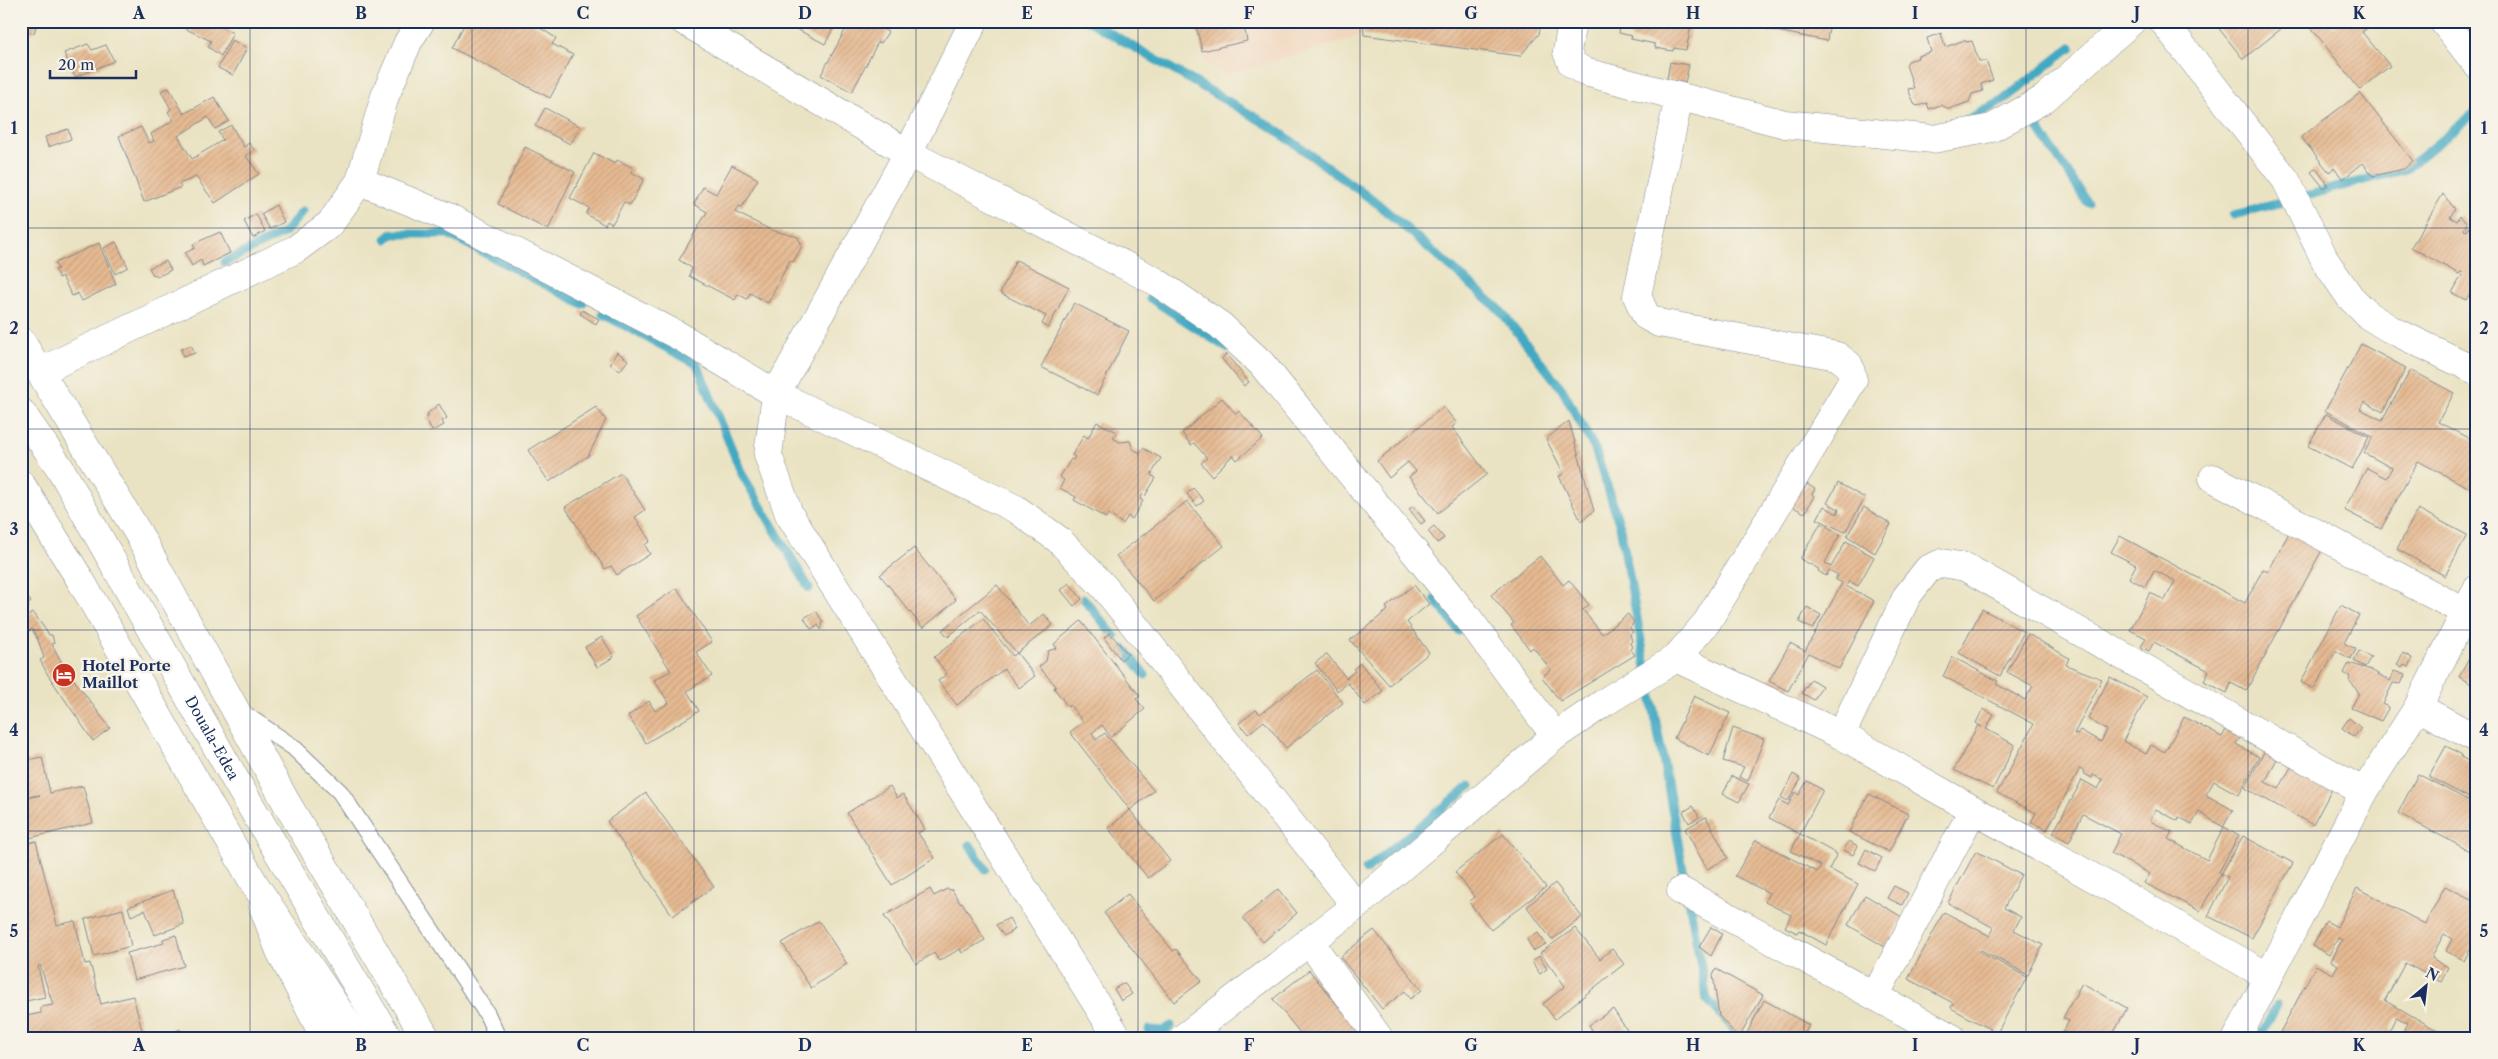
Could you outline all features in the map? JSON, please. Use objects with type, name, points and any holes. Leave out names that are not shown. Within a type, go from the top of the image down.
[{"type":"main road","points":[[41,372],[296,248],[330,224],[360,181],[385,96],[408,42],[421,21]]},
{"type":"main road","points":[[684,21],[908,153],[1155,281],[1220,325],[1261,363],[1468,618],[1555,736]]},
{"type":"main road","points":[[974,21],[908,153],[776,394],[768,454],[789,514],[1118,1038]]},
{"type":"main road","points":[[1572,21],[1567,52],[1572,64],[1585,72],[1785,124],[1933,139],[1992,128],[2044,99],[2132,21]]},
{"type":"main road","points":[[2163,21],[2286,180],[2326,262],[2350,297],[2369,316],[2390,330],[2477,371]]},
{"type":"main road","points":[[2443,21],[2477,65]]},
{"type":"main road","points":[[1183,1038],[1356,906],[1555,736],[1676,658],[1707,622],[1853,380],[1849,365],[1837,356],[1660,323],[1646,316],[1637,296],[1679,96]]},
{"type":"main road","points":[[360,181],[457,222],[679,336],[776,394],[1016,509],[1059,540],[1105,588],[1356,906]]},
{"type":"main road","points":[[21,341],[138,533],[286,802],[426,1038]]},
{"type":"main road","name":"Douala-Edea","points":[[21,412],[60,468],[236,781],[388,1038]]},
{"type":"main road","points":[[2213,478],[2471,601],[2418,707],[2364,792],[2237,1038]]},
{"type":"main road","points":[[21,484],[81,581],[255,885],[357,1038]]},
{"type":"main road","points":[[1841,735],[1907,596],[1928,569],[1942,564],[1965,567],[2364,792]]},
{"type":"main road","points":[[1676,658],[1841,735],[2269,976]]},
{"type":"main road","points":[[2418,707],[2477,739]]},
{"type":"main road","points":[[1875,996],[1973,810]]},
{"type":"main road","points":[[255,885],[280,951],[325,1038]]},
{"type":"main road","points":[[1681,891],[1952,1038]]},
{"type":"main road","points":[[1309,941],[1379,1038]]},
{"type":"lane","points":[[235,707],[293,747],[340,792],[487,1014],[498,1038]]},
{"type":"shaded area","points":[[1195,21],[1542,21],[1539,34],[1520,56],[1364,35],[1228,74],[1206,64]]},
{"type":"building","points":[[21,21],[38,21],[34,33],[21,32]]},
{"type":"building","points":[[187,21],[210,21],[233,33],[221,56],[208,47],[211,41],[184,28]]},
{"type":"building","points":[[466,21],[529,21],[556,38],[552,44],[573,55],[550,98],[452,48]]},
{"type":"building","points":[[781,21],[837,21],[825,44]]},
{"type":"building","points":[[850,21],[867,21],[888,32],[881,43],[878,42],[852,92],[821,75]]},
{"type":"building","points":[[1195,21],[1261,22],[1244,26],[1247,41],[1202,51]]},
{"type":"building","points":[[1363,21],[1542,21],[1539,34],[1520,56],[1364,35]]},
{"type":"building","points":[[1621,21],[1692,21],[1686,50],[1674,48],[1673,51],[1655,48],[1655,44],[1631,39],[1632,36],[1619,33]]},
{"type":"building","points":[[1768,21],[1830,21],[1827,41],[1767,29]]},
{"type":"building","points":[[2213,21],[2291,21],[2243,59]]},
{"type":"building","points":[[2306,21],[2328,21],[2333,28],[2341,21],[2376,21],[2362,32],[2390,66],[2360,90]]},
{"type":"building","points":[[1941,33],[1945,47],[1965,40],[1966,42],[1972,41],[1979,61],[1986,61],[1993,80],[1981,84],[1983,91],[1972,94],[1969,102],[1949,109],[1941,105],[1929,109],[1927,103],[1915,105],[1908,89],[1914,88],[1906,65],[1908,61],[1918,58],[1917,56],[1931,52],[1927,38]]},
{"type":"building","points":[[232,40],[247,48],[233,75],[218,68]]},
{"type":"building","points":[[88,44],[92,50],[106,45],[114,61],[75,77],[64,53]]},
{"type":"building","points":[[1670,62],[1689,65],[1685,83],[1667,79]]},
{"type":"building","points":[[169,88],[184,114],[214,97],[229,121],[215,129],[208,117],[178,136],[192,159],[223,140],[218,132],[231,125],[244,147],[249,143],[254,150],[246,156],[259,174],[215,203],[196,177],[179,184],[181,187],[144,202],[119,136],[141,127],[149,143],[154,141],[151,134],[174,120],[168,112],[171,109],[161,91]]},
{"type":"building","points":[[2360,93],[2413,161],[2404,169],[2373,176],[2363,163],[2343,179],[2334,168],[2329,172],[2301,137]]},
{"type":"building","points":[[545,108],[581,127],[570,144],[535,126]]},
{"type":"building","points":[[68,129],[71,139],[48,147],[45,137]]},
{"type":"building","points":[[525,147],[575,172],[548,230],[498,204]]},
{"type":"building","points":[[594,153],[615,164],[617,160],[633,168],[631,172],[644,179],[630,205],[624,202],[612,224],[607,221],[605,225],[586,214],[589,208],[570,198]]},
{"type":"building","points":[[732,165],[758,179],[742,207],[739,206],[735,212],[771,230],[798,237],[802,246],[793,262],[790,260],[768,303],[750,293],[747,299],[738,294],[735,300],[689,276],[692,268],[679,260],[707,212],[694,204],[703,187],[716,194]]},
{"type":"building","points":[[2316,168],[2328,185],[2324,188],[2311,172]]},
{"type":"building","points":[[2443,194],[2455,209],[2450,217],[2457,221],[2460,216],[2467,224],[2464,230],[2467,231],[2469,227],[2477,236],[2477,282],[2466,300],[2452,293],[2463,273],[2459,274],[2411,247]]},
{"type":"building","points":[[276,205],[284,222],[270,229],[261,214]]},
{"type":"building","points":[[256,214],[265,231],[253,238],[244,221]]},
{"type":"building","points":[[220,232],[230,253],[203,266],[201,260],[192,266],[185,253],[195,248],[193,244]]},
{"type":"building","points":[[116,242],[128,267],[115,274],[104,248]]},
{"type":"building","points":[[99,243],[116,284],[82,301],[78,293],[72,296],[62,276],[59,278],[55,270],[58,269],[55,263]]},
{"type":"building","points":[[1016,260],[1069,287],[1048,328],[1042,324],[1046,316],[1000,293]]},
{"type":"building","points":[[166,261],[171,270],[157,277],[155,274],[153,275],[149,268]]},
{"type":"building","points":[[1074,303],[1129,331],[1097,395],[1041,367]]},
{"type":"building","points":[[582,310],[599,319],[596,324],[580,314]]},
{"type":"building","points":[[2361,344],[2406,368],[2383,412],[2364,402],[2360,409],[2382,420],[2411,370],[2454,393],[2438,422],[2477,442],[2477,492],[2418,461],[2381,529],[2344,510],[2367,468],[2386,478],[2392,468],[2364,453],[2373,437],[2325,411]]},
{"type":"building","points":[[191,345],[195,353],[183,357],[181,349]]},
{"type":"building","points":[[617,352],[628,360],[620,371],[610,364]]},
{"type":"building","points":[[1226,354],[1249,382],[1244,386],[1222,359]]},
{"type":"building","points":[[1222,398],[1236,414],[1239,411],[1263,438],[1237,460],[1233,455],[1212,476],[1201,463],[1207,458],[1194,443],[1191,445],[1182,433]]},
{"type":"building","points":[[439,404],[447,418],[442,421],[444,425],[432,431],[426,418],[429,416],[427,414]]},
{"type":"building","points":[[596,407],[606,420],[588,456],[549,482],[528,450]]},
{"type":"building","points":[[1443,407],[1457,423],[1452,427],[1487,474],[1438,513],[1409,477],[1416,471],[1408,462],[1389,478],[1377,461]]},
{"type":"building","points":[[2326,414],[2369,437],[2352,469],[2308,446]]},
{"type":"building","points":[[1569,421],[1594,511],[1581,521],[1559,476],[1564,474],[1546,439]]},
{"type":"building","points":[[1097,422],[1117,432],[1113,438],[1120,442],[1130,441],[1133,449],[1140,453],[1143,448],[1161,458],[1151,475],[1156,478],[1145,496],[1143,494],[1140,499],[1143,501],[1132,519],[1128,516],[1123,524],[1108,514],[1106,518],[1074,500],[1076,497],[1060,488],[1064,480],[1060,477],[1071,459],[1073,460],[1075,457],[1072,455],[1084,435],[1088,438]]},
{"type":"building","points":[[621,473],[645,510],[635,517],[650,541],[645,545],[650,554],[617,575],[611,566],[605,569],[565,507]]},
{"type":"building","points":[[1838,483],[1865,498],[1845,532],[1817,519],[1824,506],[1837,514],[1839,509],[1827,503]]},
{"type":"building","points":[[1807,484],[1815,489],[1812,494],[1814,496],[1805,513],[1789,505],[1800,486],[1804,489]]},
{"type":"building","points":[[1193,488],[1204,501],[1197,506],[1187,494]]},
{"type":"building","points":[[1187,501],[1224,546],[1154,601],[1116,556]]},
{"type":"building","points":[[1413,506],[1425,521],[1421,524],[1409,509]]},
{"type":"building","points":[[1864,507],[1891,524],[1875,553],[1847,536]]},
{"type":"building","points":[[2418,509],[2467,535],[2445,576],[2397,549]]},
{"type":"building","points":[[1821,523],[1840,534],[1825,563],[1831,567],[1846,541],[1874,557],[1858,586],[1849,581],[1846,586],[1874,601],[1839,669],[1809,653],[1788,691],[1769,681],[1790,643],[1805,651],[1842,583],[1835,579],[1838,575],[1829,570],[1826,576],[1818,571],[1819,569],[1800,559]]},
{"type":"building","points":[[1434,526],[1444,538],[1437,543],[1428,531]]},
{"type":"building","points":[[2291,529],[2323,548],[2246,691],[2231,683],[2227,693],[2204,681],[2209,671],[2154,642],[2149,651],[2141,647],[2146,638],[2130,630],[2150,593],[2165,600],[2175,581],[2154,570],[2145,587],[2129,578],[2136,565],[2111,552],[2120,536],[2245,603],[2263,569],[2268,572]]},
{"type":"building","points":[[914,548],[956,600],[923,628],[880,575]]},
{"type":"building","points":[[1540,556],[1563,585],[1569,580],[1589,605],[1583,610],[1602,634],[1628,614],[1634,622],[1630,628],[1633,632],[1630,634],[1632,647],[1630,649],[1635,655],[1560,701],[1542,677],[1551,670],[1533,647],[1530,650],[1511,625],[1514,623],[1491,595]]},
{"type":"building","points":[[1069,583],[1082,599],[1074,606],[1061,590]]},
{"type":"building","points":[[997,585],[1029,626],[1044,614],[1053,625],[1017,653],[980,610],[948,637],[942,630]]},
{"type":"building","points":[[1414,585],[1429,604],[1407,622],[1429,653],[1389,685],[1350,640],[1388,610],[1386,607]]},
{"type":"building","points":[[21,588],[31,602],[21,609]]},
{"type":"building","points":[[677,588],[712,642],[696,652],[712,676],[687,691],[699,711],[646,743],[628,716],[649,701],[655,711],[669,703],[654,680],[671,671],[636,616]]},
{"type":"building","points":[[2341,605],[2359,615],[2344,643],[2356,649],[2351,659],[2336,651],[2314,689],[2301,682]]},
{"type":"building","points":[[1807,607],[1821,615],[1813,629],[1799,622]]},
{"type":"building","points":[[1982,609],[2024,632],[2000,676],[1959,653]]},
{"type":"building","points":[[816,611],[823,622],[821,630],[818,625],[811,629],[804,618]]},
{"type":"building","points":[[33,612],[49,635],[52,635],[54,643],[52,644],[63,665],[110,728],[93,741],[48,675],[40,660],[44,658],[38,640],[32,629],[29,631],[22,620]]},
{"type":"building","points":[[983,619],[1013,656],[1017,653],[1035,676],[1019,688],[1004,669],[957,705],[938,681],[947,674],[934,657]]},
{"type":"building","points":[[1081,621],[1140,696],[1136,699],[1145,709],[1111,737],[1102,725],[1092,733],[1096,740],[1105,733],[1154,791],[1130,810],[1070,732],[1083,722],[1070,705],[1068,707],[1054,688],[1056,686],[1039,667],[1046,661],[1048,651],[1057,648],[1054,644]]},
{"type":"building","points":[[1110,633],[1128,654],[1121,660],[1104,638]]},
{"type":"building","points":[[2028,634],[2069,658],[2066,665],[2102,679],[2074,734],[2077,735],[2080,730],[2101,742],[2107,730],[2088,719],[2110,677],[2147,697],[2123,741],[2146,754],[2151,745],[2165,752],[2184,717],[2222,737],[2227,728],[2241,736],[2236,744],[2259,757],[2239,795],[2214,781],[2206,795],[2233,810],[2223,827],[2199,812],[2192,824],[2179,817],[2178,821],[2156,809],[2150,821],[2172,832],[2168,839],[2207,860],[2224,827],[2239,835],[2219,872],[2221,874],[2200,911],[2144,883],[2150,874],[2111,853],[2121,834],[2083,814],[2069,842],[2053,833],[2082,780],[2098,789],[2103,780],[2093,775],[2092,778],[2083,773],[2084,771],[2080,768],[2047,830],[2031,822],[2036,813],[1997,793],[2034,724],[1943,676],[1953,657],[1998,681],[1996,684],[2025,700],[2033,686],[2007,672]]},
{"type":"building","points":[[602,637],[614,657],[597,667],[585,647]]},
{"type":"building","points":[[2477,644],[2477,687],[2459,677]]},
{"type":"building","points":[[2359,651],[2371,657],[2365,667],[2354,661]]},
{"type":"building","points":[[2403,653],[2412,658],[2408,667],[2404,665],[2402,668],[2397,665]]},
{"type":"building","points":[[1327,654],[1346,678],[1355,671],[1353,669],[1360,663],[1383,691],[1365,705],[1348,683],[1337,691],[1315,663]]},
{"type":"building","points":[[2349,663],[2371,670],[2390,681],[2394,671],[2405,675],[2401,684],[2393,683],[2383,704],[2389,707],[2381,721],[2351,708],[2359,693],[2349,680],[2350,677],[2344,673]]},
{"type":"building","points":[[1317,670],[1343,703],[1286,748],[1264,721],[1248,734],[1239,723],[1256,710],[1260,714]]},
{"type":"building","points":[[1811,679],[1822,686],[1814,700],[1802,693]]},
{"type":"building","points":[[1694,696],[1730,713],[1709,756],[1674,738]]},
{"type":"building","points":[[1983,709],[1994,715],[1986,729],[2015,745],[1993,789],[1954,770],[1978,725],[1982,727],[1976,723]]},
{"type":"building","points":[[2349,718],[2361,728],[2354,737],[2342,728]]},
{"type":"building","points":[[1733,728],[1764,739],[1748,781],[1739,777],[1744,767],[1723,761]]},
{"type":"building","points":[[2446,746],[2477,766],[2477,802],[2429,777]]},
{"type":"building","points":[[2265,750],[2278,757],[2265,782],[2279,789],[2291,767],[2332,789],[2313,825],[2245,788]]},
{"type":"building","points":[[42,757],[50,793],[83,786],[93,823],[21,840],[21,799],[40,795],[21,798],[22,761]]},
{"type":"building","points":[[1793,774],[1801,779],[1788,801],[1781,797]]},
{"type":"building","points":[[2418,774],[2477,805],[2477,855],[2398,813]]},
{"type":"building","points":[[1732,776],[1749,784],[1739,802],[1723,794]]},
{"type":"building","points":[[1807,781],[1823,790],[1800,834],[1769,818],[1779,800],[1788,805],[1795,792],[1799,795]]},
{"type":"building","points":[[890,786],[897,798],[903,794],[925,829],[918,833],[935,858],[892,885],[847,813]]},
{"type":"building","points":[[646,793],[714,887],[673,916],[607,821]]},
{"type":"building","points":[[1869,794],[1908,814],[1889,852],[1849,832]]},
{"type":"building","points":[[1693,806],[1699,817],[1689,823],[1683,812]]},
{"type":"building","points":[[1130,810],[1170,861],[1148,878],[1108,828]]},
{"type":"building","points":[[1706,817],[1728,858],[1707,869],[1685,829]]},
{"type":"building","points":[[1503,834],[1546,887],[1491,930],[1469,902],[1475,897],[1455,872]]},
{"type":"building","points":[[1800,834],[1837,854],[1829,869],[1858,884],[1826,945],[1799,930],[1797,933],[1785,927],[1791,915],[1765,902],[1769,893],[1735,876],[1756,840],[1817,872],[1821,866],[1791,851]]},
{"type":"building","points":[[2243,836],[2293,863],[2252,938],[2208,916],[2228,877],[2221,874]]},
{"type":"building","points":[[36,841],[57,925],[75,921],[85,964],[90,963],[101,1004],[133,996],[144,1038],[21,1038],[21,1017],[41,1013],[41,1007],[53,1005],[40,965],[38,966],[45,997],[21,1002],[21,909],[26,908],[21,890],[21,845]]},
{"type":"building","points":[[1849,841],[1858,846],[1853,855],[1844,850]]},
{"type":"building","points":[[1866,849],[1882,858],[1875,871],[1859,863]]},
{"type":"building","points":[[1976,851],[2021,875],[2004,908],[2021,917],[2014,930],[2043,945],[2028,975],[1981,950],[1980,952],[2027,977],[1997,1033],[1951,1008],[1953,1003],[1908,979],[1944,912],[1990,936],[1994,928],[1948,903]]},
{"type":"building","points":[[1555,883],[1582,917],[1552,940],[1527,907]]},
{"type":"building","points":[[1894,886],[1908,893],[1902,905],[1887,898]]},
{"type":"building","points":[[2445,886],[2477,902],[2477,949],[2472,946],[2464,961],[2446,951],[2452,939],[2444,934],[2432,956],[2433,959],[2448,967],[2441,982],[2405,963],[2385,1000],[2450,1038],[2400,1038],[2277,1038],[2316,965],[2333,974],[2338,965],[2331,961],[2342,940],[2338,938],[2329,955],[2313,946],[2326,921],[2337,927],[2357,888],[2425,924]],"holes":[[[2396,1017],[2408,1023],[2400,1038],[2389,1031]]]},
{"type":"building","points":[[930,889],[934,896],[947,889],[952,890],[960,903],[962,902],[985,940],[962,953],[960,949],[939,961],[934,953],[916,964],[884,916]]},
{"type":"building","points":[[1278,889],[1297,913],[1263,942],[1243,918]]},
{"type":"building","points":[[173,890],[184,924],[155,935],[145,910],[131,916],[128,907]]},
{"type":"building","points":[[1128,894],[1173,951],[1176,949],[1202,981],[1174,1002],[1104,913]]},
{"type":"building","points":[[1865,895],[1902,917],[1885,947],[1848,925]]},
{"type":"building","points":[[123,909],[131,946],[94,956],[85,919]]},
{"type":"building","points":[[1009,918],[1015,929],[1004,936],[996,925]]},
{"type":"building","points":[[819,921],[847,964],[811,988],[782,943]]},
{"type":"building","points":[[1711,927],[1722,934],[1711,956],[1699,947]]},
{"type":"building","points":[[1575,928],[1600,959],[1612,949],[1624,964],[1555,1019],[1543,1004],[1565,986],[1540,953]]},
{"type":"building","points":[[1374,930],[1422,990],[1410,999],[1405,991],[1382,1009],[1340,957]]},
{"type":"building","points":[[1538,933],[1546,944],[1533,951],[1527,939]]},
{"type":"building","points":[[176,935],[184,966],[134,980],[127,953],[164,943],[163,939]]},
{"type":"building","points":[[1539,956],[1547,969],[1540,974],[1532,962]]},
{"type":"building","points":[[1716,969],[1763,995],[1739,1038],[1719,1016],[1713,975]]},
{"type":"building","points":[[1309,970],[1359,1032],[1353,1038],[1304,1038],[1273,999]]},
{"type":"building","points":[[1124,983],[1132,994],[1121,1001],[1114,989]]},
{"type":"building","points":[[2082,983],[2127,1008],[2111,1038],[2060,1038],[2069,1021],[2063,1018]]},
{"type":"building","points":[[1764,1000],[1809,1025],[1802,1038],[1751,1038],[1746,1035]]},
{"type":"building","points":[[1613,1009],[1632,1038],[1597,1038],[1589,1025]]},
{"type":"building","points":[[180,1029],[184,1038],[169,1038],[168,1035]]},
{"type":"waterway","points":[[1089,21],[1272,127],[1378,204],[1499,309],[1562,389],[1595,449],[1620,526],[1707,999],[1742,1038]]},
{"type":"waterway","points":[[1965,121],[2002,101],[2071,47]]},
{"type":"waterway","points":[[2234,215],[2406,169],[2477,111]]},
{"type":"waterway","points":[[2034,122],[2088,203]]},
{"type":"waterway","points":[[225,262],[285,232],[303,211]]},
{"type":"waterway","points":[[386,239],[392,234],[448,234],[583,304]]},
{"type":"waterway","points":[[1150,298],[1227,348]]},
{"type":"waterway","points":[[603,314],[697,364],[742,474],[809,588]]},
{"type":"waterway","points":[[1084,599],[1115,637]]},
{"type":"waterway","points":[[1435,599],[1459,631]]},
{"type":"waterway","points":[[1125,649],[1145,675]]},
{"type":"waterway","points":[[1366,870],[1470,786]]},
{"type":"waterway","points":[[970,845],[985,869]]},
{"type":"waterway","points":[[2260,1038],[2277,1005]]},
{"type":"waterway","points":[[1149,1030],[1163,1031],[1171,1026]]},
{"type":"place","name":"Hotel Porte Maillot","points":[[64,675]]}]
